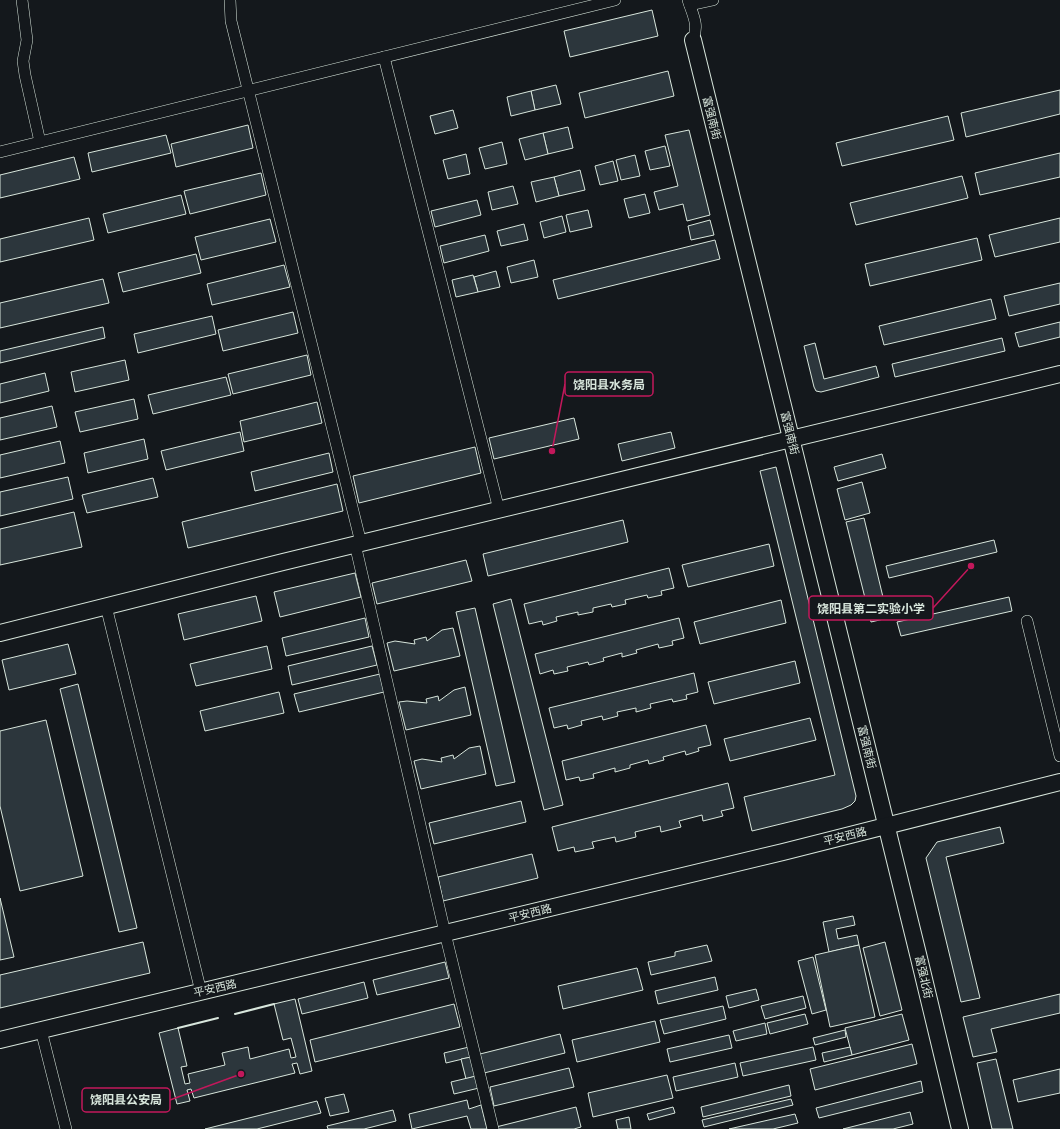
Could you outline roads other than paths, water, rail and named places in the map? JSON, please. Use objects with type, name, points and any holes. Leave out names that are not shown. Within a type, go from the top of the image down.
[{"type":"street","points":[[22,0],[27,40],[23,61],[40,142]]},
{"type":"street","points":[[230,0],[231,20],[358,544],[445,933],[493,1129]]},
{"type":"street","points":[[0,152],[615,0]]},
{"type":"street","points":[[693,40],[696,32],[696,26],[689,3],[713,0]]},
{"type":"street","name":"富强南街","points":[[693,40],[886,825]]},
{"type":"street","points":[[384,57],[499,510]]},
{"type":"street","points":[[0,633],[358,544],[1060,374]]},
{"type":"street","points":[[106,606],[201,992]]},
{"type":"street","points":[[1027,621],[1060,756]]},
{"type":"street","name":"平安西路","points":[[0,1040],[783,852],[1060,782]]},
{"type":"street","name":"富强北街","points":[[886,825],[960,1129]]},
{"type":"street","points":[[41,1030],[66,1129]]},
{"type":"place","name":"饶阳县水务局","points":[[552,451]]},
{"type":"place","name":"饶阳县第二实验小学","points":[[971,566]]},
{"type":"place","name":"饶阳县公安局","points":[[241,1074]]}]
